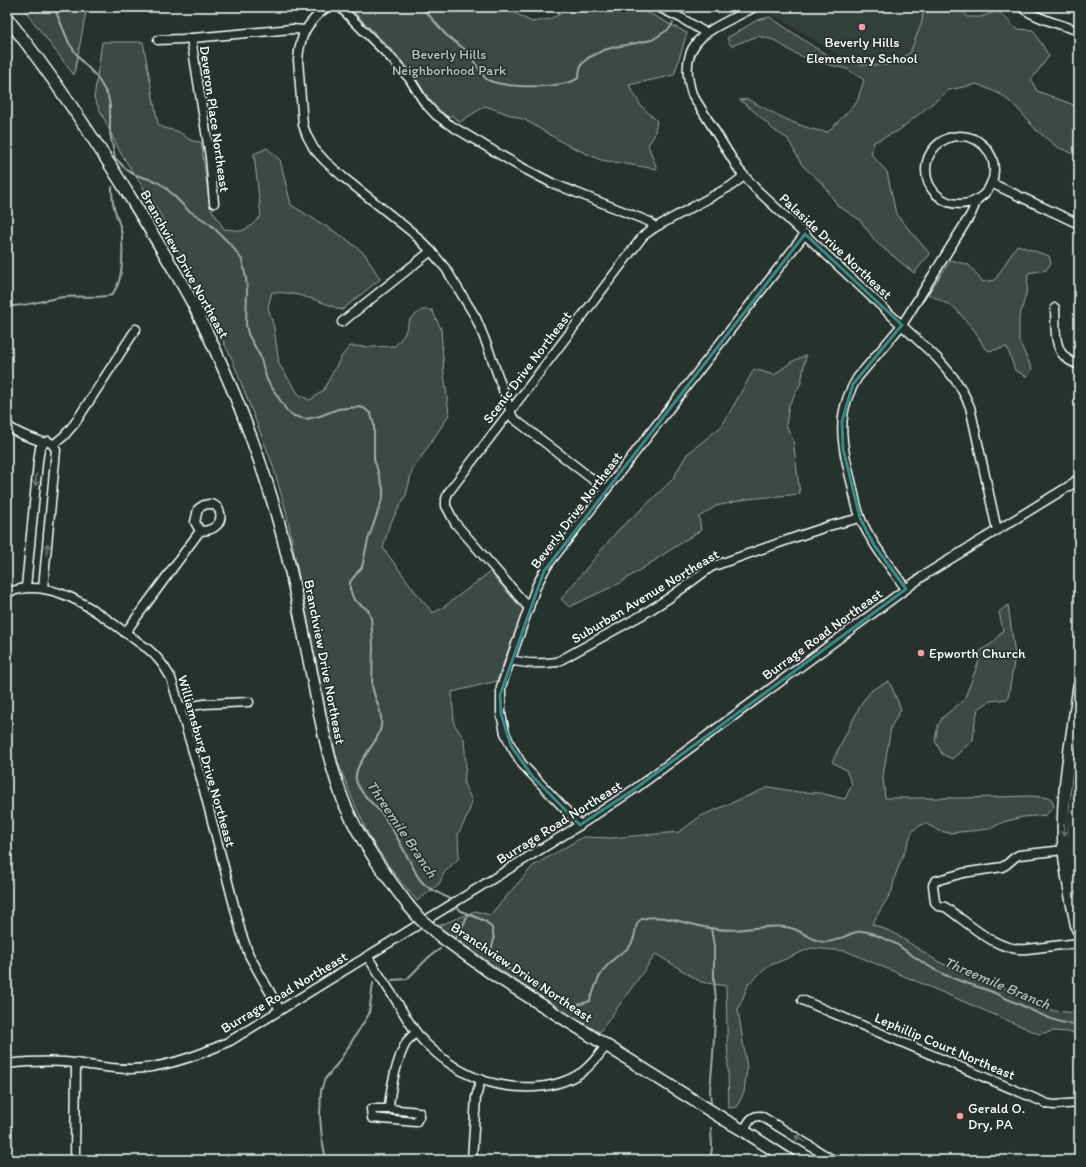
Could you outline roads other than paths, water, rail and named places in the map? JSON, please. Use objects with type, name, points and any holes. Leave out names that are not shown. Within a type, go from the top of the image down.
[{"type":"main road","name":"Branchview Drive Northeast","points":[[7,18],[50,75],[124,186],[187,294],[219,358],[251,434],[274,505],[293,578],[330,761],[343,798],[360,835],[377,864],[420,919],[440,936],[494,975],[725,1120],[744,1130],[789,1160]]},
{"type":"main road","points":[[1079,686],[1074,792],[1074,849],[1079,887]]},
{"type":"main road","points":[[1079,768],[1074,792],[1064,822],[1064,850],[1070,892],[1079,932]]},
{"type":"street","points":[[327,7],[314,17],[305,30],[299,50],[298,60],[303,125],[311,142],[319,155],[325,161],[413,232],[446,269],[476,318],[513,418],[605,490]]},
{"type":"street","points":[[340,7],[409,78],[424,102],[450,125],[519,166],[552,183],[650,222],[654,228]]},
{"type":"street","points":[[658,7],[681,18],[706,33]]},
{"type":"street","name":"Palaside Drive Northeast","points":[[755,7],[706,33],[696,42],[690,52],[687,70],[688,83],[692,94],[744,176],[938,358],[956,379],[970,407],[997,530]]},
{"type":"street","points":[[1021,7],[1026,11],[1040,17],[1079,31]]},
{"type":"street","points":[[158,40],[292,29],[305,30]]},
{"type":"street","name":"Deveron Place Northeast","points":[[191,38],[210,157],[214,203]]},
{"type":"street","points":[[956,137],[969,138],[979,142],[984,146],[991,157],[994,170],[991,183],[983,195],[977,200],[962,204],[946,201],[934,191],[927,177],[926,169],[930,154],[935,148],[948,139],[956,137]]},
{"type":"street","name":"Scenic Drive Northeast","points":[[529,608],[448,513],[446,499],[450,489],[644,236],[654,228],[731,186],[744,176]]},
{"type":"street","points":[[991,183],[1079,224]]},
{"type":"street","points":[[906,589],[874,544],[860,518],[843,449],[843,412],[847,398],[858,376],[902,324],[972,214],[977,200]]},
{"type":"street","name":"Beverly Drive Northeast","points":[[580,825],[522,764],[510,746],[505,733],[501,714],[501,687],[529,608],[544,571],[605,490],[805,234]]},
{"type":"street","points":[[342,322],[430,251]]},
{"type":"street","points":[[1055,308],[1057,342],[1059,350],[1068,360],[1079,365]]},
{"type":"street","points":[[53,444],[64,436],[75,423],[136,329]]},
{"type":"street","points":[[7,425],[11,429],[44,443],[48,441],[53,444],[56,450],[43,588]]},
{"type":"street","points":[[26,587],[38,462],[40,448],[44,443]]},
{"type":"street","name":"Burrage Road Northeast","points":[[7,1064],[33,1062],[76,1063],[102,1067],[133,1068],[166,1063],[212,1050],[230,1041],[580,825],[642,783],[926,574],[1078,481]]},
{"type":"street","name":"Suburban Avenue Northeast","points":[[510,660],[528,664],[557,662],[642,615],[669,598],[711,567],[829,526],[860,518]]},
{"type":"street","points":[[125,633],[200,531]]},
{"type":"street","name":"Williamsburg Drive Northeast","points":[[7,593],[26,587],[43,588],[60,592],[91,609],[154,654],[162,664],[171,678],[181,708],[241,932],[249,956],[280,1010]]},
{"type":"street","points":[[181,708],[204,704],[249,702]]},
{"type":"street","points":[[1064,850],[1019,856],[1012,858],[1008,865],[1002,868],[964,873],[936,882],[933,885],[935,902],[938,906],[945,907],[988,938],[1019,950],[1079,943]]},
{"type":"street","points":[[367,956],[416,1032],[424,1041],[442,1058],[457,1068],[481,1079],[499,1084],[521,1086],[547,1085],[563,1081],[583,1071],[595,1060],[606,1046]]},
{"type":"street","name":"Lephillip Court Northeast","points":[[802,1000],[1048,1104],[1079,1103]]},
{"type":"street","points":[[389,1109],[391,1087],[403,1049],[408,1040],[416,1032]]},
{"type":"street","points":[[75,1160],[76,1063]]},
{"type":"street","points":[[472,1160],[476,1097],[481,1079]]},
{"type":"street","points":[[371,1109],[389,1109],[419,1112],[419,1117],[416,1122],[372,1118],[371,1109]]},
{"type":"street","points":[[744,1130],[752,1117],[756,1115],[761,1116],[833,1160]]},
{"type":"waterway","name":"Threemile Branch","points":[[54,7],[69,43],[80,59],[97,77],[108,96],[110,106],[110,133],[115,158],[133,174],[155,181],[164,186],[188,210],[210,224],[232,246],[242,260],[247,289],[246,325],[248,334],[260,356],[267,380],[287,411],[294,416],[306,419],[320,416],[338,409],[358,407],[364,408],[371,414],[374,425],[374,459],[383,488],[383,497],[368,540],[362,567],[350,582],[350,589],[354,600],[368,610],[371,618],[373,646],[372,685],[380,710],[381,726],[376,740],[358,767],[356,780],[360,789],[384,816],[420,880],[429,888],[452,901]]},
{"type":"waterway","points":[[422,7],[446,35],[467,51],[485,78],[492,82],[517,86],[546,86],[571,82],[578,78],[581,65],[588,58],[604,50],[652,40],[669,29],[673,23]]},
{"type":"waterway","points":[[680,12],[681,7]]},
{"type":"waterway","points":[[7,306],[22,305],[65,297],[101,297],[112,295],[118,285],[122,252],[121,228],[112,197],[112,187]]},
{"type":"waterway","name":"Threemile Branch","points":[[455,904],[461,911],[485,921],[492,928],[494,939],[490,955],[506,968],[517,973],[549,996],[574,1006],[590,1001],[595,986],[602,973],[615,958],[627,949],[633,941],[638,922],[640,920],[653,917],[722,929],[739,930],[781,926],[791,928],[815,940],[825,942],[837,940],[859,931],[865,931],[896,944],[938,972],[992,992],[1053,1020],[1079,1025]]},
{"type":"waterway","points":[[454,940],[460,932],[468,914]]},
{"type":"waterway","points":[[711,928],[714,946],[714,979],[716,1000],[710,1090],[711,1104]]},
{"type":"waterway","points":[[392,980],[407,979],[430,956],[440,949]]},
{"type":"waterway","points":[[326,1160],[320,1117],[321,1090],[325,1079],[338,1063],[369,1014],[373,983]]},
{"type":"waterway","points":[[710,1160],[712,1148],[711,1128]]},
{"type":"place","name":"Beverly Hills Elementary School","points":[[862,27]]},
{"type":"place","name":"Epworth Church","points":[[921,653]]},
{"type":"place","name":"Gerald O. Dry, PA","points":[[960,1116]]},
{"type":"park label","name":"Beverly Hills Neighborhood Park","points":[[449,62]]}]
